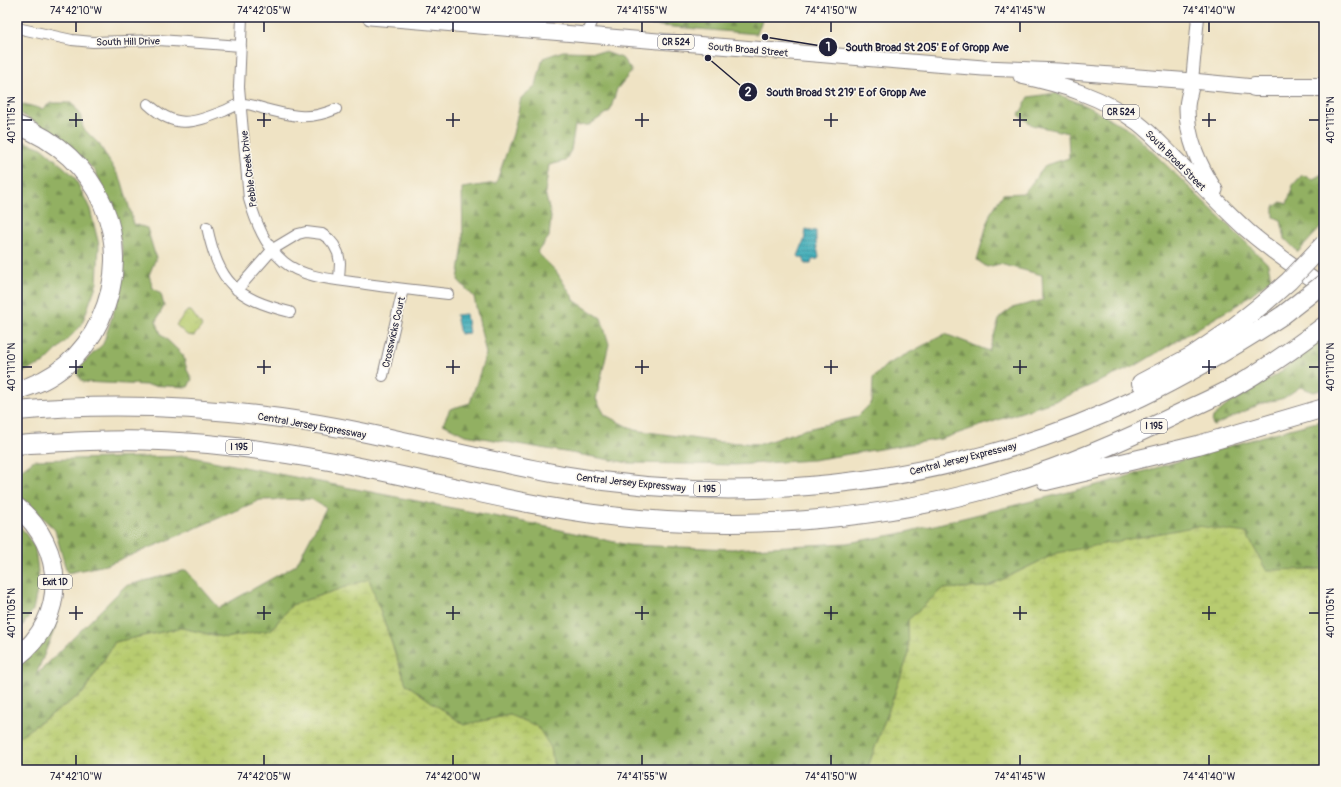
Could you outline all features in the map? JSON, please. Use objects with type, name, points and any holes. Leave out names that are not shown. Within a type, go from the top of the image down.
[{"type":"highway","points":[[1254,87],[1324,88]]},
{"type":"highway","points":[[17,125],[36,132],[50,141],[67,153],[80,167],[92,183],[101,199],[108,217],[114,254],[110,293],[96,330],[74,358],[60,371],[43,381],[17,390]]},
{"type":"highway","points":[[956,462],[1055,424],[1151,378],[1192,356],[1229,331],[1264,303],[1289,281],[1324,244]]},
{"type":"highway","name":"Central Jersey Expressway","points":[[17,411],[102,406],[162,407],[221,411],[280,418],[338,428],[563,475],[613,482],[664,487],[714,489],[750,489],[815,485],[866,480],[956,462],[1046,436],[1093,418],[1140,398],[1229,350],[1284,315],[1324,283]]},
{"type":"highway","name":"I 195","points":[[17,445],[102,440],[160,441],[218,445],[332,461],[557,508],[609,516],[661,521],[736,523],[818,519],[912,507],[993,488],[1044,472],[1096,452],[1231,388],[1304,342],[1324,326]]},
{"type":"highway","points":[[993,488],[1047,481],[1198,445],[1324,408]]},
{"type":"highway","name":"Exit 1D","points":[[17,508],[26,514],[45,541],[51,557],[55,587],[50,612],[42,628],[32,642],[17,657]]},
{"type":"main road","name":"South Broad Street","points":[[370,17],[982,68],[1058,71],[1324,93]]},
{"type":"main road","name":"South Broad Street","points":[[982,68],[1076,90],[1120,111],[1156,138],[1266,247],[1324,287]]},
{"type":"main road","points":[[1192,81],[1187,107],[1188,127],[1193,147],[1205,174],[1228,211]]},
{"type":"street","name":"Pebble Creek Drive","points":[[242,17],[239,87],[249,199],[260,231],[273,249],[285,262],[300,271],[319,276],[403,289],[448,294]]},
{"type":"street","points":[[587,35],[594,17]]},
{"type":"street","points":[[1192,81],[1198,17]]},
{"type":"street","name":"South Hill Drive","points":[[17,28],[72,40],[93,42],[160,40],[241,46]]},
{"type":"street","points":[[148,104],[157,112],[180,122],[200,120],[241,104],[300,117],[313,116],[336,109]]},
{"type":"street","points":[[207,227],[214,256],[220,269],[237,290],[255,301],[269,307],[290,312]]},
{"type":"street","points":[[237,290],[273,249],[298,234],[306,232],[322,234],[329,239],[338,253],[340,263],[339,280]]},
{"type":"street","name":"Crosswicks Court","points":[[383,376],[403,289]]},
{"type":"green space","points":[[646,17],[763,17],[757,34],[650,25]]},
{"type":"green space","points":[[563,51],[605,52],[622,58],[632,71],[617,89],[610,111],[589,125],[575,126],[571,150],[565,161],[549,165],[545,192],[551,217],[549,237],[537,252],[556,271],[575,301],[601,318],[609,344],[596,399],[605,415],[634,430],[719,442],[761,444],[803,430],[857,417],[872,402],[873,378],[886,365],[945,334],[989,351],[1000,317],[1012,308],[1043,300],[1042,275],[1000,264],[987,267],[977,260],[990,214],[1003,194],[1024,193],[1046,165],[1069,158],[1068,133],[1032,125],[1019,115],[1029,97],[1055,93],[1089,107],[1131,131],[1268,264],[1271,279],[1240,303],[1135,366],[1055,401],[941,439],[813,460],[734,465],[629,463],[465,435],[443,424],[450,409],[470,403],[486,354],[474,297],[458,280],[463,244],[462,188],[496,183],[513,134],[521,98],[536,85],[543,58]]},
{"type":"green space","points":[[51,103],[72,103],[80,114],[83,128],[99,144],[122,182],[134,224],[147,228],[156,258],[149,275],[153,288],[161,294],[164,306],[156,321],[161,334],[183,355],[187,370],[192,379],[188,387],[83,382],[77,374],[81,365],[103,344],[117,302],[123,253],[114,211],[95,171],[64,140],[18,112],[17,106],[24,104],[42,109]]},
{"type":"green space","points":[[17,139],[42,148],[74,176],[90,209],[99,245],[97,283],[81,326],[44,363],[17,374]]},
{"type":"green space","points":[[1324,173],[1324,224],[1298,252],[1285,239],[1281,220],[1274,217],[1274,207],[1281,202],[1287,204],[1293,185],[1302,175],[1313,179]]},
{"type":"green space","points":[[187,311],[191,311],[202,326],[194,336],[187,335],[176,325]]},
{"type":"green space","points":[[1324,335],[1324,389],[1314,392],[1300,387],[1284,398],[1260,404],[1214,426],[1212,423],[1213,417],[1227,405],[1278,374]]},
{"type":"green space","points":[[1324,420],[1324,573],[1321,569],[1266,570],[1246,533],[1057,553],[987,587],[942,589],[908,620],[909,654],[867,770],[554,770],[551,748],[510,715],[464,725],[406,684],[369,580],[292,605],[271,630],[226,638],[181,628],[115,642],[83,693],[17,738],[17,665],[34,652],[59,618],[36,675],[125,586],[186,570],[219,608],[296,565],[326,508],[311,499],[260,500],[159,544],[106,565],[67,573],[55,530],[17,493],[17,473],[34,460],[187,456],[529,523],[628,545],[732,549],[847,543],[898,534],[1101,484]]},
{"type":"green space","points":[[17,522],[35,547],[39,581],[33,610],[17,634]]},
{"type":"green space","points":[[1198,526],[1246,533],[1266,570],[1321,569],[1324,573],[1324,770],[867,770],[909,654],[908,620],[942,589],[987,587],[1057,553]]},
{"type":"green space","points":[[369,579],[406,684],[464,725],[510,715],[537,726],[551,748],[554,770],[418,770],[404,766],[385,770],[17,770],[17,738],[83,693],[115,642],[181,628],[226,638],[271,630],[292,605]]},
{"type":"water","points":[[806,229],[816,231],[816,242],[819,257],[818,259],[812,260],[811,264],[805,264],[804,259],[798,256],[804,241]]},
{"type":"water","points":[[466,314],[469,333],[460,334],[456,315]]},
{"type":"place","name":"South Broad St 205' E of Gropp Ave","points":[[765,37]]},
{"type":"place","name":"South Broad St 219' E of Gropp Ave","points":[[708,58]]}]
